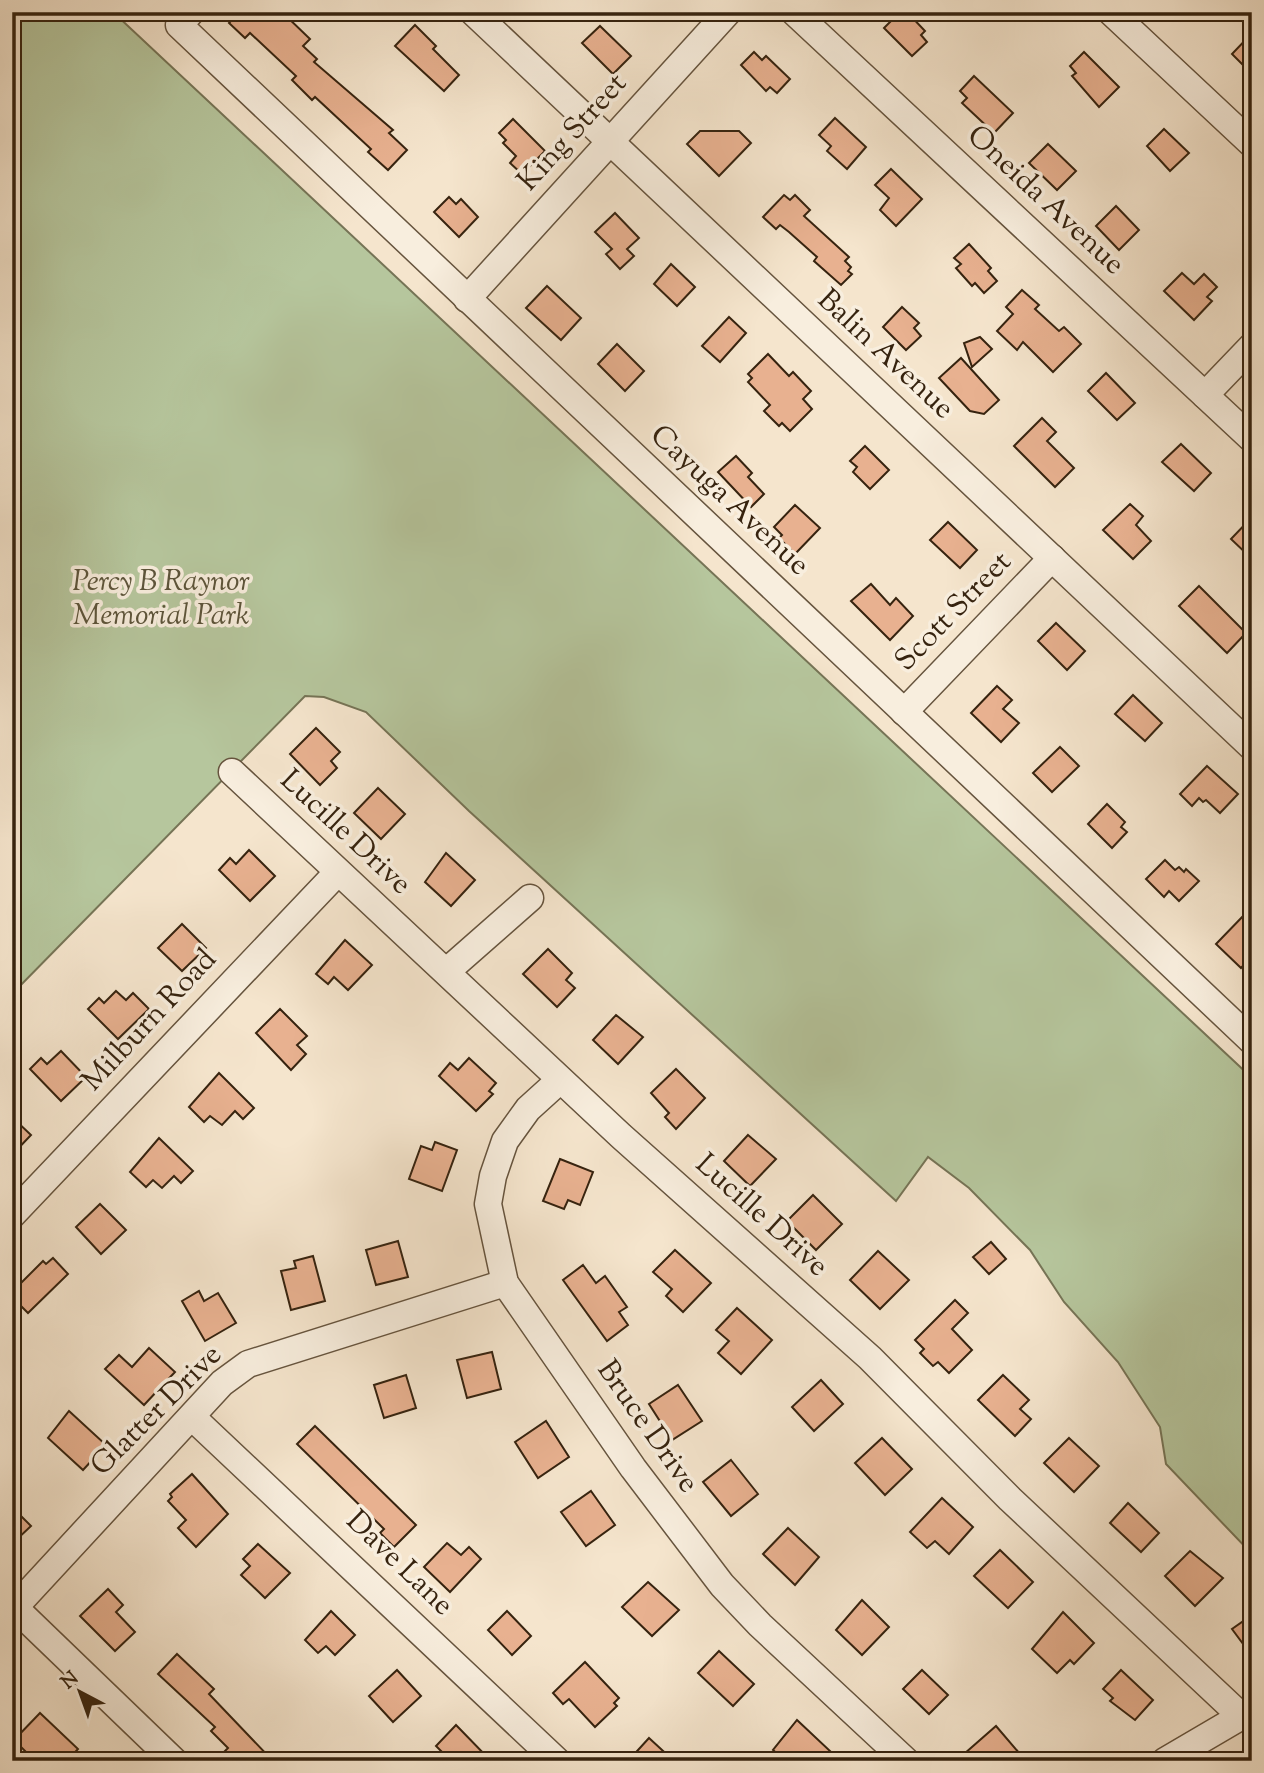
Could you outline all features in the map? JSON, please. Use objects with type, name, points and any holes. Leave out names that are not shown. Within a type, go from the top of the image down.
[{"type":"street","name":"Balin Avenue","points":[[473,12],[1252,747]]},
{"type":"street","name":"King Street","points":[[467,299],[728,12]]},
{"type":"street","name":"Oneida Avenue","points":[[793,12],[1252,439]]},
{"type":"street","points":[[1111,12],[1252,144]]},
{"type":"street","name":"Cayuga Avenue","points":[[185,19],[467,299],[1243,1033]]},
{"type":"street","points":[[1205,396],[1252,346]]},
{"type":"street","name":"Scott Street","points":[[904,712],[1052,558]]},
{"type":"street","name":"Lucille Drive","points":[[232,772],[337,873],[447,971],[559,1080],[870,1358],[1010,1499],[1246,1713]]},
{"type":"street","name":"Milburn Road","points":[[12,1215],[337,873]]},
{"type":"street","points":[[447,971],[530,898]]},
{"type":"street","name":"Bruce Drive","points":[[559,1080],[528,1109],[513,1130],[493,1175],[488,1204],[505,1283],[633,1468],[722,1584],[760,1625],[906,1761]]},
{"type":"street","name":"Glatter Drive","points":[[13,1606],[222,1383],[247,1364],[505,1283]]},
{"type":"street","name":"Dave Lane","points":[[192,1417],[557,1761]]},
{"type":"street","points":[[13,1606],[174,1761]]},
{"type":"street","points":[[1165,1761],[1246,1713]]},
{"type":"green space","name":"Percy B Raynor Memorial Park","points":[[12,12],[113,12],[1252,1078],[1252,1554],[1166,1464],[1160,1427],[1118,1362],[1064,1302],[1030,1250],[969,1188],[928,1157],[896,1201],[469,811],[366,712],[324,697],[305,696],[12,994]]},
{"type":"building","points":[[239,12],[282,12],[310,39],[303,46],[317,59],[314,62],[393,130],[389,133],[407,150],[388,170],[368,152],[371,149],[315,97],[312,100],[292,80],[296,76],[250,33],[245,38],[229,23]]},
{"type":"building","points":[[900,12],[907,12],[925,31],[921,35],[927,42],[912,56],[884,28]]},
{"type":"building","points":[[415,25],[436,46],[433,49],[459,75],[444,91],[395,46]]},
{"type":"building","points":[[600,26],[631,56],[613,74],[582,43]]},
{"type":"building","points":[[1252,33],[1252,74],[1232,54]]},
{"type":"building","points":[[754,52],[762,60],[766,56],[790,79],[777,93],[770,87],[766,91],[741,65]]},
{"type":"building","points":[[1084,52],[1119,87],[1099,107],[1072,76],[1076,73],[1070,66]]},
{"type":"building","points":[[974,76],[1013,113],[994,133],[962,103],[967,98],[960,91]]},
{"type":"building","points":[[835,118],[866,147],[847,169],[827,151],[831,146],[819,135]]},
{"type":"building","points":[[513,119],[545,151],[522,174],[510,163],[516,156],[503,143],[506,140],[499,133]]},
{"type":"building","points":[[1164,129],[1189,153],[1170,171],[1147,146]]},
{"type":"building","points":[[700,131],[739,131],[751,143],[719,176],[687,144]]},
{"type":"building","points":[[1048,144],[1076,171],[1057,190],[1029,163]]},
{"type":"building","points":[[891,169],[922,199],[896,226],[880,210],[889,198],[875,185]]},
{"type":"building","points":[[784,195],[790,200],[795,195],[810,210],[804,216],[849,257],[845,261],[851,267],[848,271],[852,274],[841,285],[814,261],[817,257],[789,232],[780,225],[776,229],[763,217]]},
{"type":"building","points":[[449,197],[456,204],[461,199],[478,217],[459,237],[434,212]]},
{"type":"building","points":[[1116,206],[1139,230],[1119,250],[1096,226]]},
{"type":"building","points":[[615,213],[639,238],[627,249],[634,256],[620,269],[606,254],[612,249],[595,232]]},
{"type":"building","points":[[969,244],[991,268],[988,271],[997,281],[984,293],[975,283],[972,286],[956,268],[961,264],[954,258]]},
{"type":"building","points":[[671,264],[695,287],[677,306],[654,284]]},
{"type":"building","points":[[1182,273],[1194,284],[1204,274],[1217,287],[1207,297],[1212,301],[1194,320],[1164,291]]},
{"type":"building","points":[[547,286],[581,318],[561,340],[526,308]]},
{"type":"building","points":[[1022,290],[1039,305],[1035,309],[1059,331],[1064,327],[1081,344],[1053,372],[1023,342],[1017,350],[997,331],[1013,314],[1006,307]]},
{"type":"building","points":[[902,307],[919,323],[914,328],[921,336],[906,350],[883,327]]},
{"type":"building","points":[[729,317],[746,333],[720,362],[702,346]]},
{"type":"building","points":[[980,337],[992,349],[972,367],[964,343]]},
{"type":"building","points":[[617,344],[644,371],[625,391],[598,364]]},
{"type":"building","points":[[768,354],[789,376],[793,372],[811,391],[803,399],[812,409],[790,431],[782,423],[779,426],[764,411],[770,405],[748,382],[752,378],[748,374]]},
{"type":"building","points":[[961,358],[999,400],[984,414],[970,411],[939,378]]},
{"type":"building","points":[[1106,373],[1135,403],[1117,420],[1088,391]]},
{"type":"building","points":[[1042,418],[1056,432],[1047,441],[1074,468],[1055,487],[1014,446]]},
{"type":"building","points":[[1181,444],[1211,473],[1194,491],[1162,462]]},
{"type":"building","points":[[865,446],[889,470],[870,489],[853,472],[857,467],[850,461]]},
{"type":"building","points":[[736,456],[752,473],[748,477],[764,494],[751,507],[718,472]]},
{"type":"building","points":[[1130,504],[1143,516],[1136,525],[1151,541],[1133,559],[1103,530]]},
{"type":"building","points":[[795,505],[820,528],[795,554],[779,538],[782,535],[774,527]]},
{"type":"building","points":[[1252,517],[1252,559],[1231,539]]},
{"type":"building","points":[[948,522],[977,550],[960,568],[930,540]]},
{"type":"building","points":[[871,584],[890,605],[896,598],[913,616],[890,640],[851,601]]},
{"type":"building","points":[[1199,586],[1246,633],[1227,653],[1179,606]]},
{"type":"building","points":[[1056,623],[1085,651],[1067,670],[1038,641]]},
{"type":"building","points":[[997,686],[1012,700],[1003,709],[1019,723],[1001,742],[971,713]]},
{"type":"building","points":[[1133,695],[1162,723],[1145,741],[1115,714]]},
{"type":"building","points":[[316,728],[340,752],[331,761],[337,768],[320,785],[290,754]]},
{"type":"building","points":[[1060,747],[1079,766],[1052,792],[1033,773]]},
{"type":"building","points":[[1207,766],[1238,794],[1220,813],[1206,800],[1203,802],[1199,798],[1192,806],[1180,794]]},
{"type":"building","points":[[378,788],[405,814],[381,839],[354,813]]},
{"type":"building","points":[[1107,804],[1125,822],[1121,827],[1127,832],[1112,848],[1088,824]]},
{"type":"building","points":[[249,850],[275,876],[250,901],[219,870],[230,858],[236,864]]},
{"type":"building","points":[[446,853],[475,880],[451,906],[425,882]]},
{"type":"building","points":[[1165,860],[1175,870],[1179,867],[1184,872],[1186,869],[1199,881],[1179,901],[1169,891],[1164,897],[1146,879]]},
{"type":"building","points":[[1247,912],[1252,928],[1252,956],[1241,968],[1216,944]]},
{"type":"building","points":[[182,924],[206,948],[182,971],[158,948]]},
{"type":"building","points":[[345,940],[372,965],[348,990],[334,977],[328,984],[316,974]]},
{"type":"building","points":[[548,949],[572,973],[566,980],[575,988],[557,1007],[523,974]]},
{"type":"building","points":[[116,991],[126,1000],[133,993],[149,1009],[118,1039],[88,1009],[99,998],[104,1003]]},
{"type":"building","points":[[280,1009],[307,1036],[297,1045],[306,1054],[291,1070],[256,1033]]},
{"type":"building","points":[[616,1015],[643,1037],[618,1064],[593,1040]]},
{"type":"building","points":[[61,1051],[86,1077],[61,1101],[30,1069],[41,1058],[47,1064]]},
{"type":"building","points":[[469,1058],[496,1083],[489,1091],[493,1094],[476,1111],[439,1076],[450,1063],[458,1070]]},
{"type":"building","points":[[676,1069],[705,1098],[676,1129],[665,1117],[669,1113],[651,1093]]},
{"type":"building","points":[[219,1073],[254,1108],[243,1119],[235,1111],[222,1125],[210,1116],[204,1122],[189,1107]]},
{"type":"building","points":[[12,1117],[31,1135],[12,1155]]},
{"type":"building","points":[[748,1135],[776,1159],[750,1186],[724,1161]]},
{"type":"building","points":[[159,1138],[193,1171],[181,1183],[174,1176],[162,1188],[153,1180],[146,1187],[130,1172]]},
{"type":"building","points":[[435,1142],[457,1150],[442,1191],[409,1179],[421,1146],[432,1150]]},
{"type":"building","points":[[560,1159],[593,1172],[580,1205],[568,1200],[564,1209],[543,1201]]},
{"type":"building","points":[[813,1195],[842,1224],[816,1250],[787,1221]]},
{"type":"building","points":[[100,1204],[126,1230],[101,1254],[76,1227]]},
{"type":"building","points":[[398,1241],[408,1277],[376,1285],[366,1250]]},
{"type":"building","points":[[991,1242],[1006,1259],[989,1274],[973,1257]]},
{"type":"building","points":[[675,1250],[711,1283],[683,1312],[666,1296],[672,1289],[653,1272]]},
{"type":"building","points":[[878,1251],[909,1280],[880,1309],[850,1280]]},
{"type":"building","points":[[313,1256],[325,1301],[291,1310],[281,1271],[296,1268],[294,1261]]},
{"type":"building","points":[[53,1258],[68,1274],[28,1313],[12,1297],[12,1292],[43,1261],[46,1264]]},
{"type":"building","points":[[583,1265],[596,1283],[605,1276],[627,1307],[619,1312],[628,1325],[607,1341],[563,1280]]},
{"type":"building","points":[[199,1291],[204,1301],[218,1293],[236,1323],[205,1341],[182,1301]]},
{"type":"building","points":[[955,1300],[968,1313],[952,1329],[972,1350],[949,1373],[938,1362],[933,1366],[920,1353],[924,1349],[915,1340]]},
{"type":"building","points":[[737,1308],[772,1340],[741,1374],[718,1353],[729,1341],[716,1330]]},
{"type":"building","points":[[149,1348],[175,1372],[144,1405],[105,1369],[119,1355],[132,1367]]},
{"type":"building","points":[[492,1352],[501,1389],[467,1398],[457,1360]]},
{"type":"building","points":[[406,1375],[416,1408],[384,1418],[374,1385]]},
{"type":"building","points":[[1003,1375],[1029,1400],[1020,1409],[1031,1419],[1015,1436],[978,1400]]},
{"type":"building","points":[[821,1380],[843,1404],[814,1431],[792,1407]]},
{"type":"building","points":[[678,1385],[702,1421],[672,1440],[649,1404]]},
{"type":"building","points":[[69,1411],[106,1445],[83,1470],[48,1438]]},
{"type":"building","points":[[546,1421],[569,1457],[538,1478],[515,1442]]},
{"type":"building","points":[[315,1426],[416,1525],[394,1547],[380,1533],[384,1529],[297,1444]]},
{"type":"building","points":[[882,1438],[912,1469],[885,1495],[855,1463]]},
{"type":"building","points":[[1069,1438],[1099,1466],[1074,1492],[1044,1463]]},
{"type":"building","points":[[731,1460],[758,1494],[731,1516],[703,1482]]},
{"type":"building","points":[[192,1474],[228,1514],[196,1547],[178,1528],[186,1520],[168,1501],[172,1497],[170,1494]]},
{"type":"building","points":[[591,1491],[615,1525],[586,1546],[561,1512]]},
{"type":"building","points":[[942,1498],[973,1527],[949,1554],[935,1541],[927,1548],[910,1532]]},
{"type":"building","points":[[1128,1503],[1159,1533],[1141,1552],[1110,1523]]},
{"type":"building","points":[[12,1507],[31,1526],[12,1544]]},
{"type":"building","points":[[788,1528],[819,1557],[795,1585],[763,1554]]},
{"type":"building","points":[[447,1543],[461,1555],[469,1547],[481,1559],[450,1592],[424,1567]]},
{"type":"building","points":[[258,1544],[290,1573],[265,1598],[241,1575],[250,1566],[243,1559]]},
{"type":"building","points":[[1000,1550],[1033,1582],[1008,1608],[974,1576]]},
{"type":"building","points":[[1190,1551],[1223,1578],[1195,1606],[1165,1576]]},
{"type":"building","points":[[648,1582],[679,1610],[652,1636],[622,1607]]},
{"type":"building","points":[[108,1589],[123,1605],[116,1612],[135,1632],[115,1651],[80,1616]]},
{"type":"building","points":[[862,1600],[889,1627],[862,1655],[836,1630]]},
{"type":"building","points":[[331,1611],[355,1635],[335,1655],[326,1646],[318,1653],[305,1640]]},
{"type":"building","points":[[507,1611],[531,1636],[512,1655],[488,1630]]},
{"type":"building","points":[[1063,1612],[1094,1643],[1074,1664],[1070,1660],[1057,1673],[1032,1649]]},
{"type":"building","points":[[1252,1615],[1252,1656],[1232,1629]]},
{"type":"building","points":[[719,1651],[754,1684],[733,1706],[698,1673]]},
{"type":"building","points":[[177,1654],[214,1689],[209,1694],[273,1761],[235,1761],[225,1751],[228,1748],[211,1731],[215,1727],[158,1674]]},
{"type":"building","points":[[585,1662],[619,1698],[614,1703],[617,1706],[595,1727],[569,1699],[563,1704],[553,1693]]},
{"type":"building","points":[[397,1670],[421,1696],[393,1722],[369,1696]]},
{"type":"building","points":[[922,1670],[948,1695],[929,1714],[903,1689]]},
{"type":"building","points":[[1121,1670],[1153,1700],[1135,1720],[1110,1701],[1113,1698],[1103,1689]]},
{"type":"building","points":[[40,1713],[78,1749],[67,1761],[51,1761],[44,1754],[35,1761],[14,1740]]},
{"type":"building","points":[[797,1720],[830,1751],[821,1761],[785,1761],[773,1750]]},
{"type":"building","points":[[456,1725],[491,1761],[451,1761],[436,1746]]},
{"type":"building","points":[[996,1726],[1026,1761],[956,1761]]},
{"type":"building","points":[[649,1738],[674,1761],[628,1761]]}]
